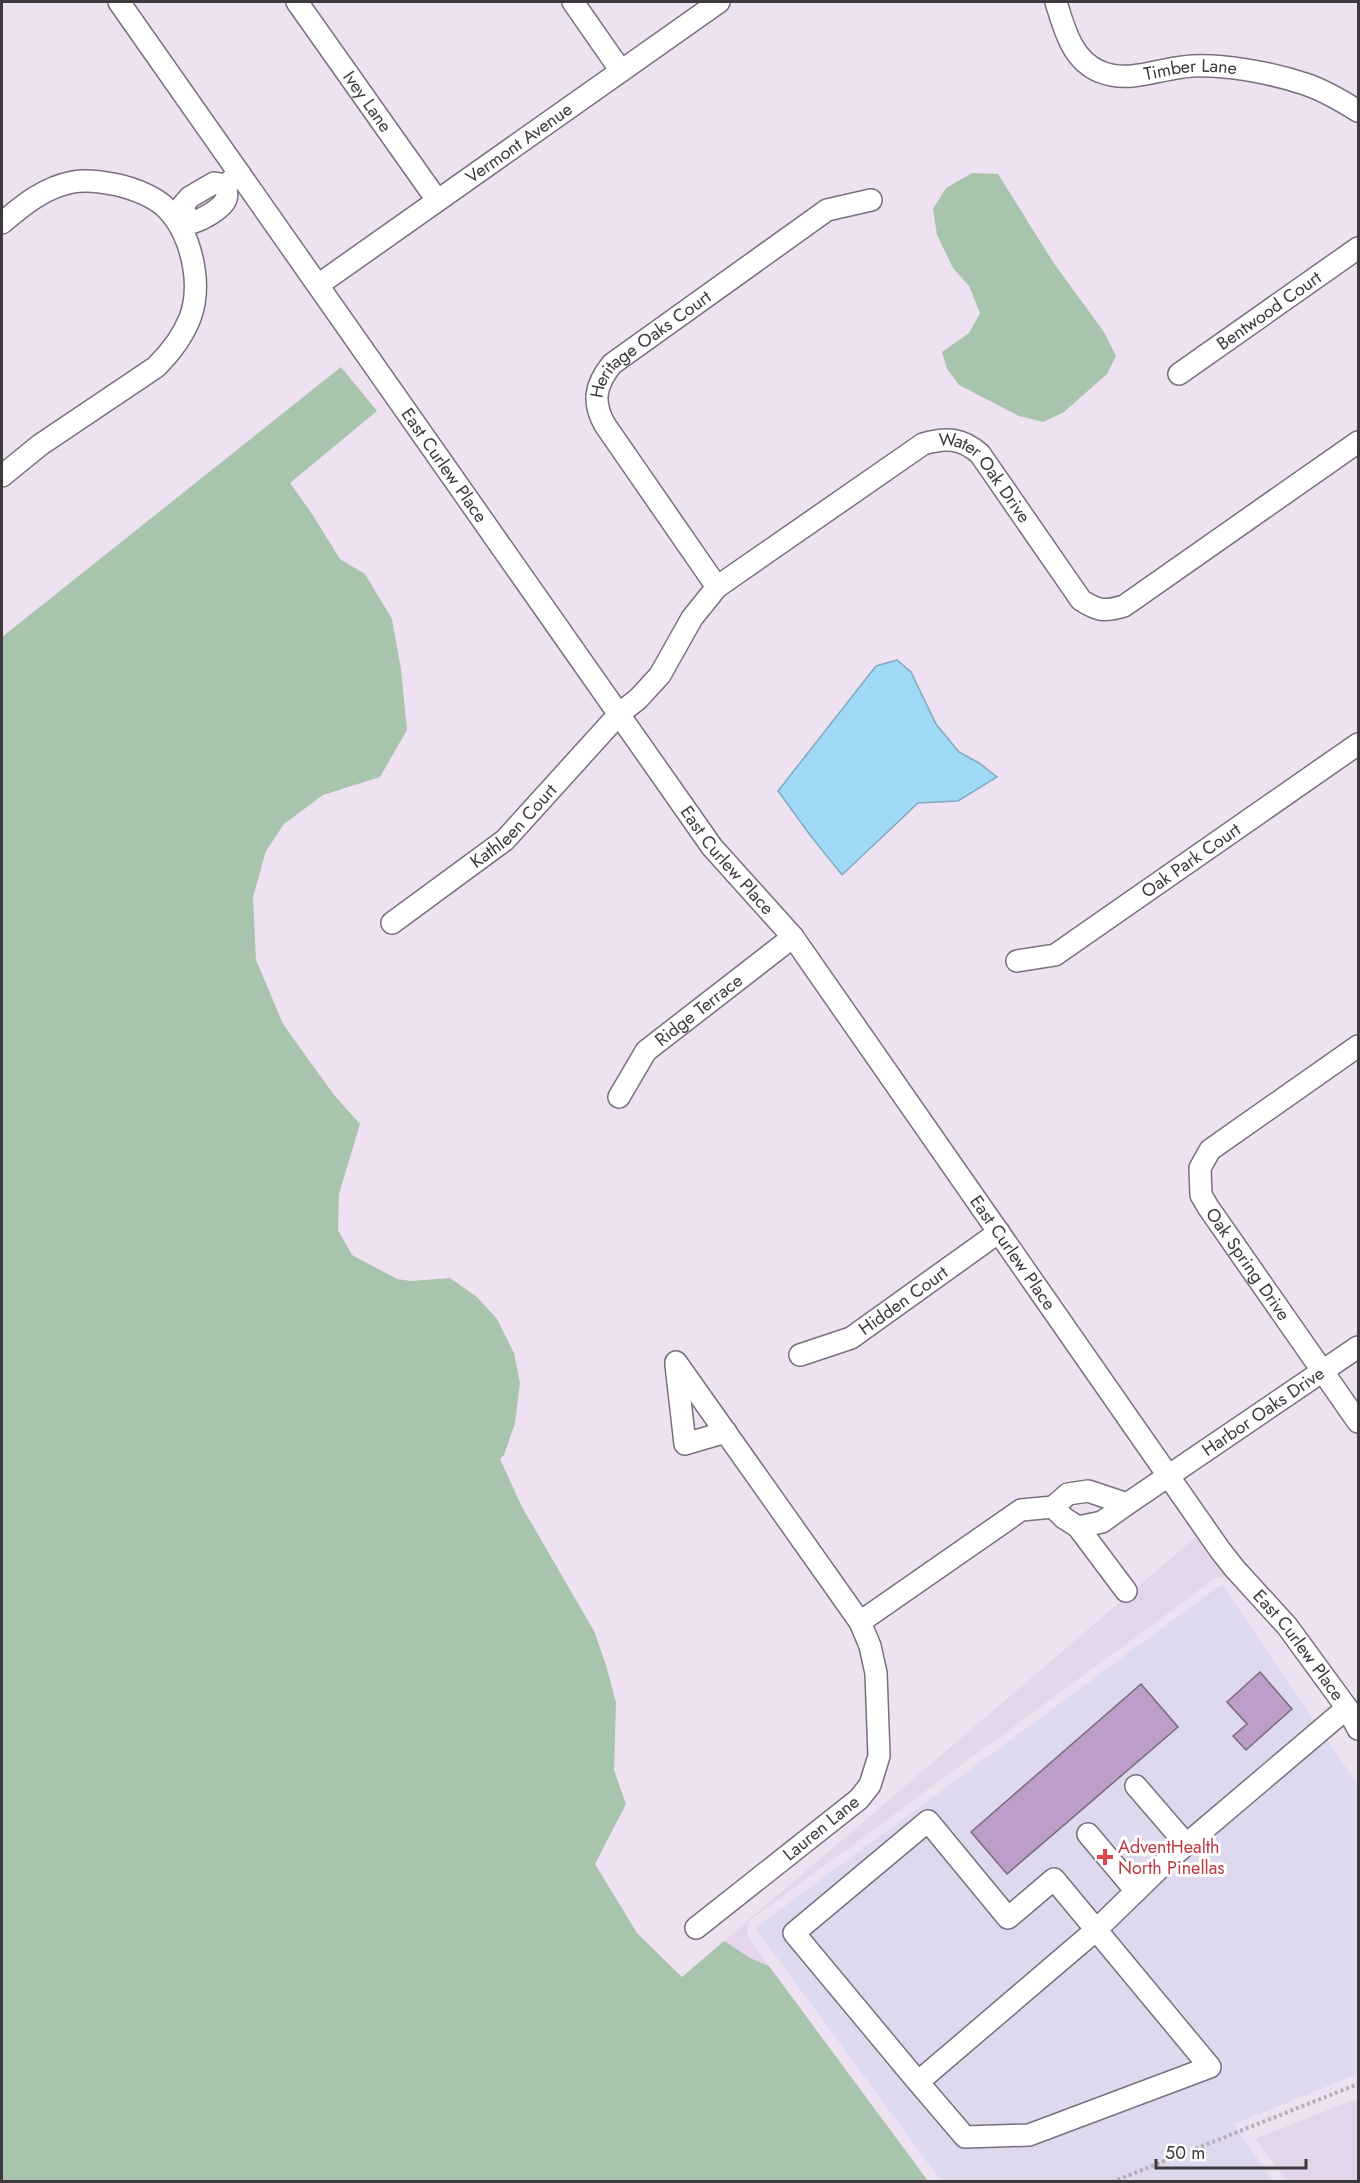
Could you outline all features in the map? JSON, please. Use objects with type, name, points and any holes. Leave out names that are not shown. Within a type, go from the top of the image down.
[{"type":"street","name":"East Curlew Place","points":[[119,2],[232,180],[318,285],[620,713],[712,848],[793,937],[1228,1561],[1287,1626],[1347,1708],[1359,1729]]},
{"type":"street","name":"Ivey Lane","points":[[297,2],[437,200]]},
{"type":"street","points":[[573,2],[621,71]]},
{"type":"street","name":"Vermont Avenue","points":[[318,285],[719,2]]},
{"type":"street","name":"Timber Lane","points":[[1056,2],[1071,45],[1084,60],[1101,72],[1129,77],[1193,66],[1250,71],[1304,83],[1359,111]]},
{"type":"street","points":[[2,477],[40,445],[144,376],[170,353],[189,319],[194,291],[194,271],[182,220],[183,205],[190,197],[214,183],[232,180]]},
{"type":"street","points":[[2,223],[38,195],[53,188],[73,182],[101,181],[133,188],[182,220]]},
{"type":"street","name":"Heritage Oaks Court","points":[[717,587],[605,425],[596,404],[598,385],[612,364],[827,210],[871,200]]},
{"type":"street","name":"Bentwood Court","points":[[1179,374],[1359,248]]},
{"type":"street","name":"Water Oak Drive","points":[[620,713],[638,699],[660,675],[692,618],[717,587],[923,444],[938,439],[952,439],[962,441],[980,454],[1080,600],[1096,609],[1109,611],[1124,606],[1359,442]]},
{"type":"street","name":"Kathleen Court","points":[[392,923],[505,840],[620,713]]},
{"type":"street","name":"Oak Park Court","points":[[1017,961],[1055,955],[1359,744]]},
{"type":"street","name":"Ridge Terrace","points":[[619,1097],[646,1051],[793,937]]},
{"type":"street","name":"Oak Spring Drive","points":[[1359,1046],[1210,1150],[1200,1168],[1201,1195],[1208,1207],[1359,1422]]},
{"type":"street","name":"Hidden Court","points":[[800,1355],[850,1338],[999,1232]]},
{"type":"street","name":"Harbor Oaks Drive","points":[[1169,1476],[1359,1347]]},
{"type":"street","name":"Lauren Lane","points":[[696,1928],[859,1799],[870,1785],[879,1756],[876,1673],[870,1646],[860,1622],[726,1432]]},
{"type":"street","points":[[1078,1527],[1102,1522],[1169,1476]]},
{"type":"street","points":[[860,1622],[1021,1510],[1053,1507],[1068,1494],[1088,1491],[1127,1504]]},
{"type":"street","points":[[1053,1507],[1078,1527],[1126,1591]]},
{"type":"street","points":[[918,2082],[1096,1930],[1186,1844],[1347,1708]]},
{"type":"street","points":[[1136,1786],[1186,1844]]},
{"type":"street","points":[[928,1821],[1008,1918],[1054,1879],[1210,2067],[1029,2135],[965,2137],[918,2082],[794,1933],[928,1821]]},
{"type":"street","points":[[1088,1834],[1136,1891]]},
{"type":"path","points":[[1112,2181],[1359,2084]]},
{"type":"shaded area","points":[[1197,1536],[1228,1579],[1217,1577],[749,1921],[747,1934],[769,1966],[750,1958],[724,1941]]},
{"type":"shaded area","name":"AdventHealth North Pinellas","points":[[1222,1584],[1358,1785],[1358,2074],[1234,2124],[1273,2181],[941,2181],[755,1928]]},
{"type":"shaded area","points":[[1358,2098],[1358,2181],[1286,2181],[1256,2139]]},
{"type":"green space","points":[[972,173],[998,174],[1053,262],[1104,332],[1116,356],[1107,374],[1064,412],[1043,422],[1019,416],[959,385],[947,369],[942,352],[969,333],[980,313],[969,286],[953,268],[937,235],[933,209],[946,188]]},
{"type":"green space","points":[[341,367],[377,411],[290,483],[340,559],[365,574],[392,619],[401,669],[407,730],[380,777],[323,795],[284,824],[266,851],[253,897],[256,960],[283,1024],[334,1095],[360,1124],[339,1194],[338,1230],[352,1255],[397,1279],[411,1281],[450,1278],[477,1297],[497,1319],[514,1353],[520,1383],[515,1423],[504,1455],[500,1459],[522,1507],[594,1631],[606,1665],[616,1702],[614,1770],[626,1804],[595,1864],[637,1933],[682,1977],[724,1941],[750,1958],[769,1966],[928,2181],[2,2181],[2,637]]},
{"type":"water","points":[[897,660],[911,672],[936,724],[959,752],[979,763],[997,777],[958,801],[918,803],[842,875],[778,791],[876,666]]},
{"type":"building","points":[[1260,1672],[1292,1709],[1246,1750],[1233,1736],[1247,1724],[1227,1702]]},
{"type":"building","points":[[1141,1684],[1178,1727],[1007,1874],[971,1832]]},
{"type":"place","name":"AdventHealth North Pinellas","points":[[1105,1857]]}]
